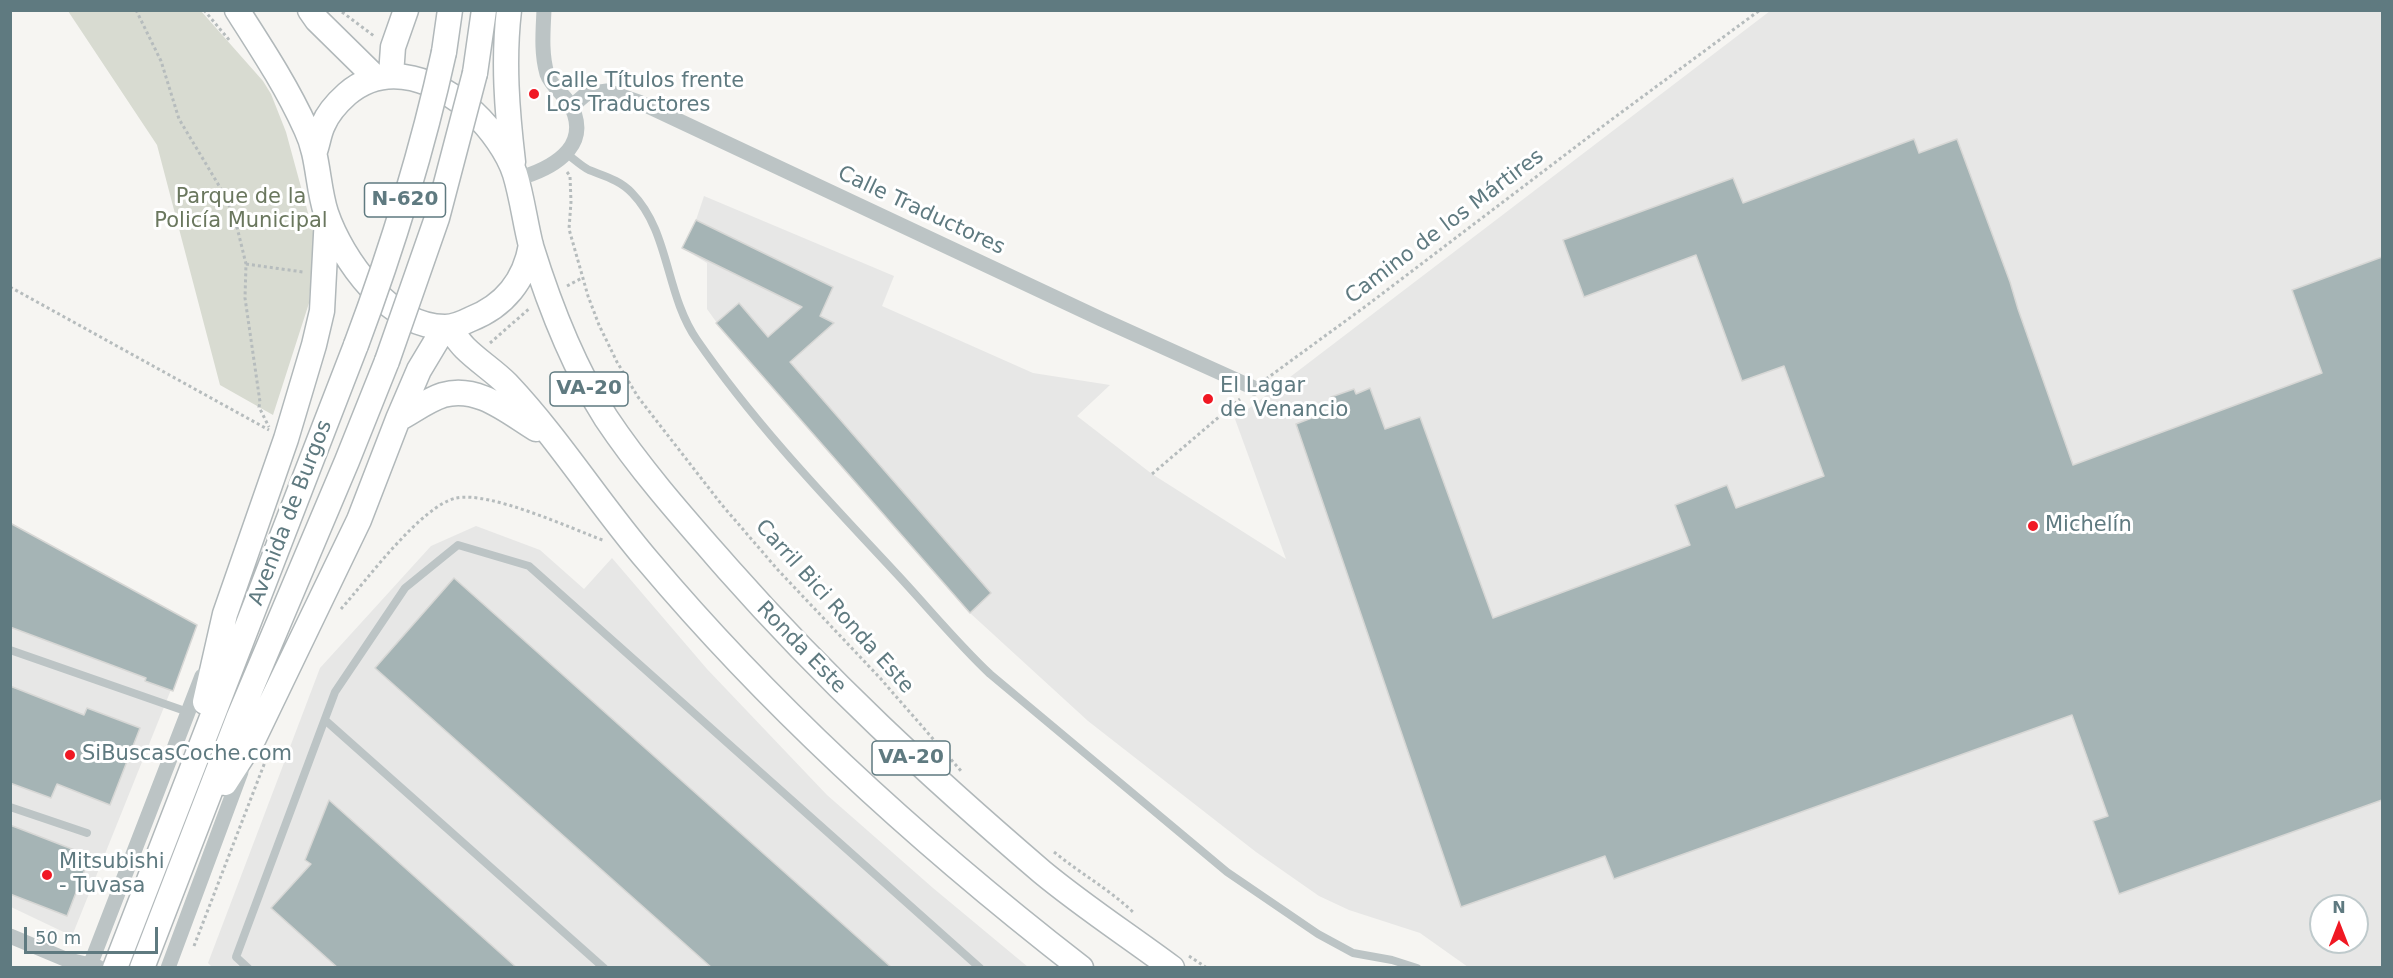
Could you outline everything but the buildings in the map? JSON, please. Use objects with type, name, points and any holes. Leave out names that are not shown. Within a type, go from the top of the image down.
[{"type":"highway","points":[[197,828],[254,738],[359,520],[419,370],[444,327],[414,321],[385,302],[347,257],[327,216],[319,190],[315,151],[278,75],[237,10]]},
{"type":"highway","points":[[310,10],[317,20],[383,76]]},
{"type":"highway","points":[[315,151],[323,123],[338,102],[355,88],[383,76],[406,10]]},
{"type":"highway","name":"Avenida de Burgos","points":[[115,968],[383,272],[428,124],[444,52],[450,10]]},
{"type":"highway","name":"Avenida de Burgos","points":[[142,968],[238,718],[387,361],[437,218],[475,73],[484,10]]},
{"type":"highway","points":[[509,10],[505,63],[506,102],[515,175]]},
{"type":"highway","name":"Ronda Este","points":[[383,76],[426,83],[448,94],[474,114],[492,133],[515,175],[531,245],[549,296],[587,385],[607,419],[646,473],[785,634],[888,737],[1044,874],[1179,960]]},
{"type":"highway","points":[[185,788],[225,614],[286,439],[314,345],[322,311],[327,216]]},
{"type":"highway","name":"Ronda Este","points":[[444,327],[473,319],[495,307],[512,291],[524,272],[531,245]]},
{"type":"highway","name":"VA-20","points":[[444,327],[506,383],[647,561],[768,693],[910,828],[995,901],[1080,968]]},
{"type":"highway","points":[[398,419],[442,395],[464,393],[485,398],[554,441]]},
{"type":"street","points":[[515,175],[539,173],[567,154],[574,140],[576,126],[572,107],[548,77],[543,53],[544,10]]},
{"type":"street","name":"Calle Traductores","points":[[572,107],[586,94],[608,92],[639,102],[1101,319],[1254,388]]},
{"type":"street","name":"Avenida de Burgos","points":[[93,966],[225,614]]},
{"type":"street","points":[[168,968],[254,738]]},
{"type":"street","points":[[10,936],[65,959],[93,966]]},
{"type":"lane","points":[[567,154],[586,169],[608,176],[630,191],[648,211],[658,237],[679,311],[696,340],[798,469],[966,652],[1227,872],[1318,934],[1353,953],[1392,960],[1417,968]]},
{"type":"lane","points":[[248,968],[236,957],[335,692],[405,588],[458,545],[529,566],[980,968]]},
{"type":"lane","points":[[10,650],[188,712]]},
{"type":"lane","points":[[325,720],[604,968]]},
{"type":"lane","points":[[10,807],[87,833]]},
{"type":"path","points":[[10,287],[270,430],[259,407],[245,298],[246,264],[235,219],[224,194],[179,119],[161,61],[136,10]]},
{"type":"path","name":"Camino de los Mártires","points":[[1152,474],[1254,388],[1760,10]]},
{"type":"path","points":[[342,12],[381,41]]},
{"type":"path","name":"Carril Bici Ronda Este","points":[[570,176],[569,229],[583,278],[599,325],[638,397],[722,505],[778,570],[880,678],[969,778]]},
{"type":"path","points":[[246,264],[299,271]]},
{"type":"path","points":[[475,357],[537,302],[583,278]]},
{"type":"path","points":[[1049,848],[1073,868],[1113,893],[1142,920]]},
{"type":"path","points":[[1179,960],[1207,968]]},
{"type":"shaded area","points":[[1770,11],[2382,11],[2382,967],[1468,967],[1420,933],[1349,910],[1319,896],[1256,852],[1088,721],[970,613],[707,309],[707,263],[682,248],[696,220],[704,196],[894,276],[882,306],[1033,373],[1110,385],[1077,416],[1152,474],[1286,559],[1235,419]]},
{"type":"shaded area","points":[[11,523],[197,625],[72,936],[11,907]]},
{"type":"shaded area","points":[[476,526],[540,550],[584,589],[612,558],[707,669],[827,795],[1028,967],[213,968],[208,963],[320,668],[431,546]]},
{"type":"green space","name":"Parque de la Policía Municipal","points":[[68,11],[201,11],[263,81],[271,94],[286,132],[314,235],[314,262],[309,303],[273,415],[220,385],[157,145]]},
{"type":"place","name":"Calle Títulos frente Los Traductores","points":[[534,94]]},
{"type":"place","name":"El Lagar de Venancio","points":[[1208,399]]},
{"type":"place","name":"Michelín","points":[[2033,526]]},
{"type":"place","name":"SiBuscasCoche.com","points":[[70,755]]},
{"type":"place","name":"Mitsubishi - Tuvasa","points":[[47,875]]}]
